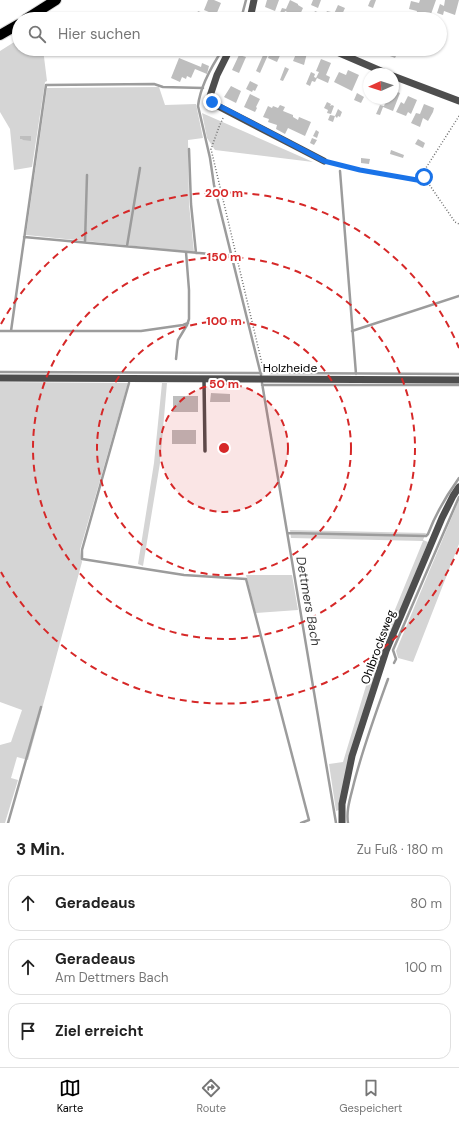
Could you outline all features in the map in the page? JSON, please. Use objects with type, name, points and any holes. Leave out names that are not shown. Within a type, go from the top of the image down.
[{"type":"main road","points":[[37,12],[56,0]]},
{"type":"main road","points":[[0,35],[12,28]]},
{"type":"street","points":[[251,12],[254,0]]},
{"type":"street","points":[[226,56],[217,75],[210,96],[212,102],[226,111],[324,161]]},
{"type":"street","points":[[346,56],[374,68]]},
{"type":"street","points":[[399,78],[459,101]]},
{"type":"street","name":"Holzheide","points":[[0,378],[459,380]]},
{"type":"street","name":"Ohlbrocksweg","points":[[342,823],[342,804],[352,756],[386,651],[442,518],[459,487]]},
{"type":"lane","points":[[204,379],[205,451]]},
{"type":"path","points":[[226,111],[212,149],[266,379]]},
{"type":"path","points":[[459,116],[424,171],[424,177],[455,222],[459,224]]},
{"type":"path","points":[[324,161],[360,170],[417,180],[424,177]]},
{"type":"shaded area","points":[[12,43],[12,56],[44,56],[47,81],[45,82],[32,167],[14,170],[10,129],[0,112],[0,51]]},
{"type":"shaded area","points":[[159,87],[165,105],[196,104],[203,138],[188,140],[189,204],[194,252],[26,235],[47,88]]},
{"type":"shaded area","points":[[202,113],[313,162],[215,150],[207,138]]},
{"type":"shaded area","points":[[0,382],[128,383],[80,550],[82,562],[28,760],[17,757],[11,778],[18,780],[5,823],[0,823],[0,745],[11,742],[22,710],[0,702]]},
{"type":"shaded area","points":[[162,383],[167,383],[160,463],[143,566],[138,564],[154,463]]},
{"type":"shaded area","points":[[459,500],[459,544],[413,662],[398,658],[396,651]]},
{"type":"shaded area","points":[[290,530],[426,533],[423,540],[428,542],[384,650],[339,810],[336,811],[329,764],[343,762],[372,666],[423,541],[291,538]]},
{"type":"shaded area","points":[[246,575],[292,575],[298,610],[256,613]]},
{"type":"building","points":[[208,0],[214,0],[221,3],[217,12],[209,12],[204,10]]},
{"type":"building","points":[[267,0],[279,0],[275,11],[265,7]]},
{"type":"building","points":[[290,0],[303,8],[301,12],[280,12],[282,8],[286,9]]},
{"type":"building","points":[[313,0],[321,0],[318,8],[311,5]]},
{"type":"building","points":[[371,0],[376,0],[373,8],[368,6]]},
{"type":"building","points":[[420,0],[436,0],[432,12],[417,12],[409,9],[411,1],[419,3]]},
{"type":"building","points":[[445,0],[459,0],[455,15],[444,11],[437,12],[440,4],[444,6]]},
{"type":"building","points":[[338,5],[345,8],[343,12],[335,12]]},
{"type":"building","points":[[239,56],[246,57],[239,73],[232,70]]},
{"type":"building","points":[[263,56],[268,56],[260,73],[256,71]]},
{"type":"building","points":[[269,56],[280,56],[277,62],[268,58]]},
{"type":"building","points":[[295,56],[306,56],[304,65],[293,61]]},
{"type":"building","points":[[179,58],[201,67],[202,63],[209,66],[207,74],[195,69],[191,78],[187,76],[186,79],[182,77],[180,82],[171,78]]},
{"type":"building","points":[[321,59],[331,63],[326,75],[330,77],[328,83],[317,78],[315,82],[312,81],[310,86],[306,84],[311,72],[315,74],[314,77],[316,78],[319,72],[316,71]]},
{"type":"building","points":[[285,67],[289,69],[283,81],[280,80]]},
{"type":"building","points":[[348,70],[359,75],[352,91],[334,82],[339,72],[346,75]]},
{"type":"building","points":[[250,81],[258,85],[255,91],[253,90],[252,92],[246,89]]},
{"type":"building","points":[[231,86],[241,91],[236,103],[224,97]]},
{"type":"building","points":[[357,93],[363,96],[361,103],[354,100]]},
{"type":"building","points":[[250,94],[260,99],[255,112],[244,107]]},
{"type":"building","points":[[408,96],[417,100],[411,114],[408,112],[406,116],[396,112],[401,102],[404,104]]},
{"type":"building","points":[[327,102],[331,104],[330,106],[334,106],[331,114],[327,113],[328,110],[324,108]]},
{"type":"building","points":[[385,104],[396,104],[393,111],[383,107],[380,115],[376,114],[380,105],[384,106]]},
{"type":"building","points":[[424,104],[434,108],[428,121],[423,118],[420,127],[411,123],[416,113],[420,114]]},
{"type":"building","points":[[280,105],[285,107],[283,111],[293,115],[293,117],[298,120],[299,117],[311,122],[305,136],[288,128],[285,134],[276,129],[277,125],[268,122],[269,119],[263,117],[268,106],[278,108]]},
{"type":"building","points":[[338,109],[342,112],[340,117],[338,116],[337,118],[335,116]]},
{"type":"building","points":[[330,115],[335,116],[333,122],[328,120]]},
{"type":"building","points":[[316,130],[319,132],[317,138],[313,136]]},
{"type":"building","points":[[20,136],[31,136],[31,141],[20,139]]},
{"type":"building","points":[[312,138],[317,140],[314,145],[310,143]]},
{"type":"building","points":[[418,139],[425,143],[423,148],[415,144]]},
{"type":"building","points":[[391,150],[404,155],[403,158],[390,154]]},
{"type":"building","points":[[361,158],[370,159],[369,164],[361,163]]},
{"type":"building","points":[[211,393],[230,394],[230,402],[210,402]]},
{"type":"building","points":[[173,396],[198,396],[198,412],[173,412]]},
{"type":"building","points":[[172,430],[196,430],[196,444],[172,444]]},
{"type":"waterway","name":"Dettmers Bach","points":[[243,12],[246,0]]},
{"type":"waterway","name":"Dettmers Bach","points":[[219,56],[201,91],[198,106],[210,158],[214,185],[261,375]]},
{"type":"waterway","points":[[11,331],[46,85],[154,84],[163,87],[203,88]]},
{"type":"waterway","points":[[189,149],[191,204],[196,253]]},
{"type":"waterway","points":[[127,246],[140,168]]},
{"type":"waterway","points":[[340,171],[356,374]]},
{"type":"waterway","points":[[85,242],[87,175]]},
{"type":"waterway","points":[[24,237],[232,256]]},
{"type":"waterway","points":[[176,359],[178,340],[189,319],[189,290],[186,252]]},
{"type":"waterway","points":[[352,331],[459,296]]},
{"type":"waterway","points":[[0,331],[141,331],[188,323]]},
{"type":"waterway","points":[[0,372],[263,373]]},
{"type":"waterway","points":[[270,373],[459,374]]},
{"type":"waterway","points":[[129,383],[82,550],[82,559],[184,575],[246,579],[309,820],[301,823]]},
{"type":"waterway","name":"Dettmers Bach","points":[[262,383],[336,823]]},
{"type":"waterway","points":[[262,385],[459,385]]},
{"type":"waterway","points":[[288,533],[426,536],[434,519],[459,478]]},
{"type":"waterway","points":[[394,663],[396,659],[393,650],[459,497]]},
{"type":"waterway","points":[[348,823],[349,805],[357,773],[388,679]]},
{"type":"waterway","points":[[8,823],[41,707]]},
{"type":"route","points":[[212,102],[226,111],[324,161],[360,170],[417,180],[424,177]]}]
